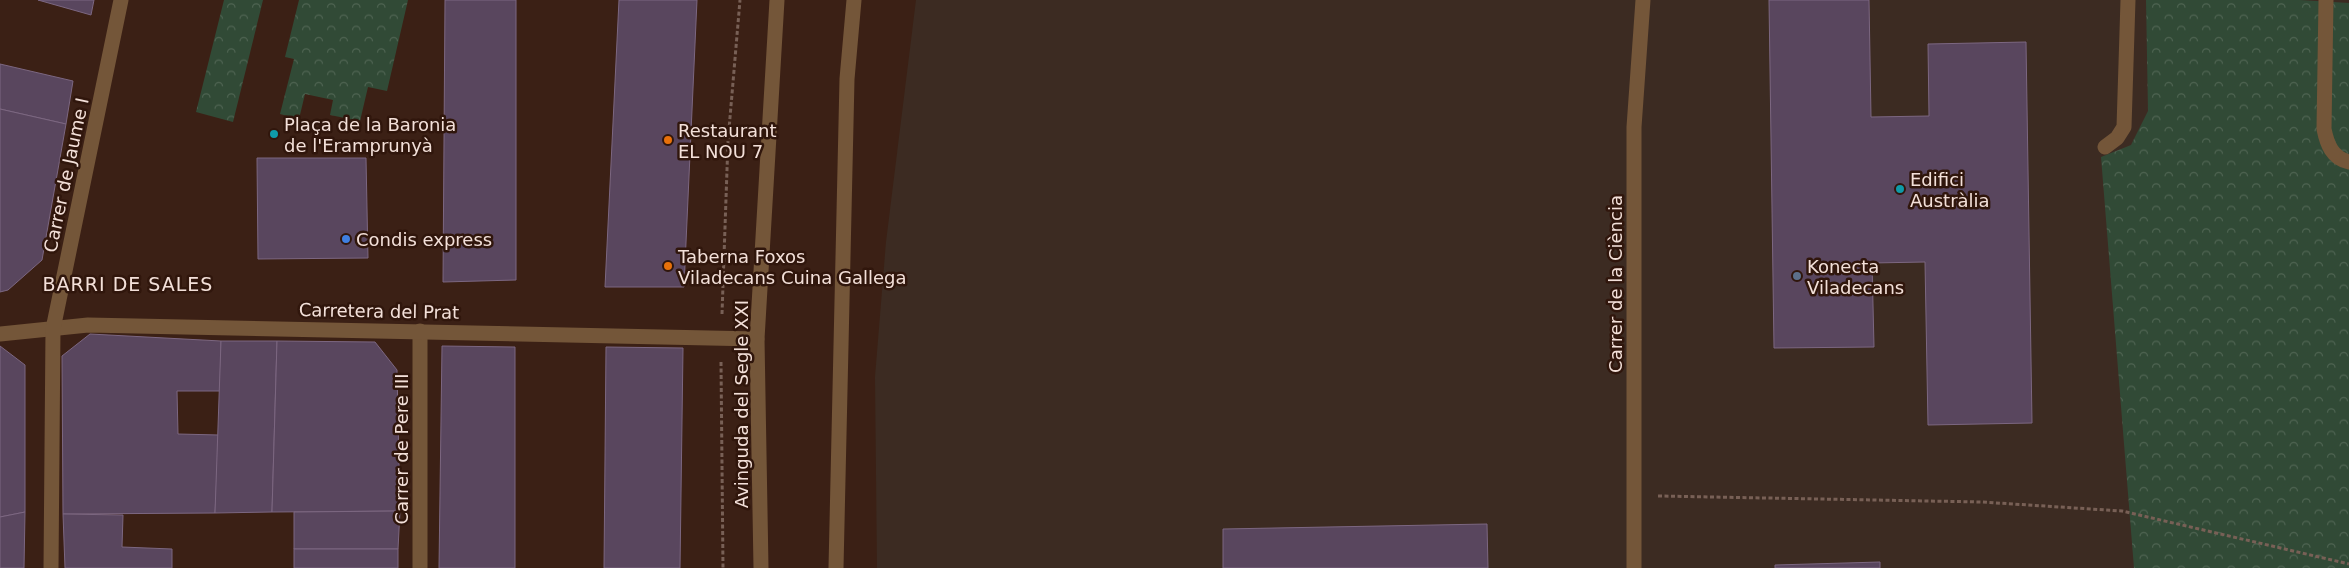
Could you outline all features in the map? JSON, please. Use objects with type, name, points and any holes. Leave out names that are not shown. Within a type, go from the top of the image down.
[{"type":"street","name":"Carrer de Jaume I","points":[[51,568],[53,329],[120,0]]},
{"type":"street","name":"Avinguda del Segle XXI","points":[[761,568],[757,339],[777,0]]},
{"type":"street","points":[[836,568],[846,79],[854,0]]},
{"type":"street","name":"Carrer de la Ciència","points":[[1634,568],[1632,496],[1634,127],[1643,0]]},
{"type":"street","points":[[2105,146],[2117,138],[2124,127],[2128,0]]},
{"type":"street","points":[[2326,0],[2324,129],[2328,147],[2343,160],[2349,162]]},
{"type":"street","name":"Carretera del Prat","points":[[0,334],[88,325],[420,330],[757,339]]},
{"type":"street","name":"Carrer de Pere III","points":[[420,330],[420,568]]},
{"type":"path","points":[[723,568],[721,338],[728,141],[740,0]]},
{"type":"path","points":[[1632,496],[1982,502],[2122,510],[2349,564]]},
{"type":"shaded area","points":[[916,0],[2349,0],[2349,568],[877,568],[875,377],[886,242]]},
{"type":"green space","points":[[224,0],[263,0],[233,122],[196,112]]},
{"type":"green space","points":[[299,0],[408,0],[387,91],[368,87],[360,121],[330,115],[333,100],[305,94],[299,119],[280,114],[294,59],[285,57]]},
{"type":"green space","points":[[2146,0],[2300,0],[2349,3],[2349,568],[2134,568],[2101,157],[2131,145],[2148,111]]},
{"type":"building","points":[[38,0],[94,0],[91,15]]},
{"type":"building","points":[[445,0],[516,0],[516,280],[443,282]]},
{"type":"building","points":[[619,0],[697,0],[684,287],[605,287]]},
{"type":"building","name":"Edifici Austràlia","points":[[1769,0],[1869,0],[1871,117],[1929,116],[1928,44],[2026,42],[2032,423],[1928,425],[1925,262],[1872,263],[1874,347],[1774,348]]},
{"type":"building","points":[[0,64],[73,81],[66,124],[0,109]]},
{"type":"building","points":[[0,109],[66,124],[42,260],[8,290],[0,292]]},
{"type":"building","points":[[257,158],[366,158],[368,258],[258,259]]},
{"type":"building","points":[[90,334],[221,341],[220,391],[177,391],[178,434],[219,435],[215,513],[63,514],[62,356]]},
{"type":"building","points":[[221,341],[277,341],[272,512],[215,513]]},
{"type":"building","points":[[277,341],[375,342],[397,370],[400,511],[272,512]]},
{"type":"building","points":[[0,346],[25,365],[25,512],[0,517]]},
{"type":"building","points":[[442,346],[515,347],[515,568],[439,568]]},
{"type":"building","points":[[606,347],[683,348],[680,568],[604,568]]},
{"type":"building","points":[[400,511],[398,549],[294,549],[294,512]]},
{"type":"building","points":[[25,512],[24,568],[0,568],[0,517]]},
{"type":"building","points":[[63,514],[123,515],[122,547],[172,549],[172,568],[65,568]]},
{"type":"building","points":[[1487,524],[1488,568],[1223,568],[1223,529]]},
{"type":"building","points":[[294,549],[398,549],[398,568],[294,568]]},
{"type":"building","points":[[1880,562],[1880,568],[1775,568],[1775,565]]},
{"type":"place","name":"Plaça de la Baronia de l'Eramprunyà","points":[[274,134]]},
{"type":"place","name":"Restaurant EL NOU 7","points":[[668,140]]},
{"type":"place","name":"Edifici Austràlia","points":[[1900,189]]},
{"type":"place","name":"Condis express","points":[[346,239]]},
{"type":"place","name":"Taberna Foxos Viladecans Cuina Gallega","points":[[668,266]]},
{"type":"place","name":"Konecta Viladecans","points":[[1797,276]]},
{"type":"district","name":"BARRI DE SALES","points":[[128,284]]}]
